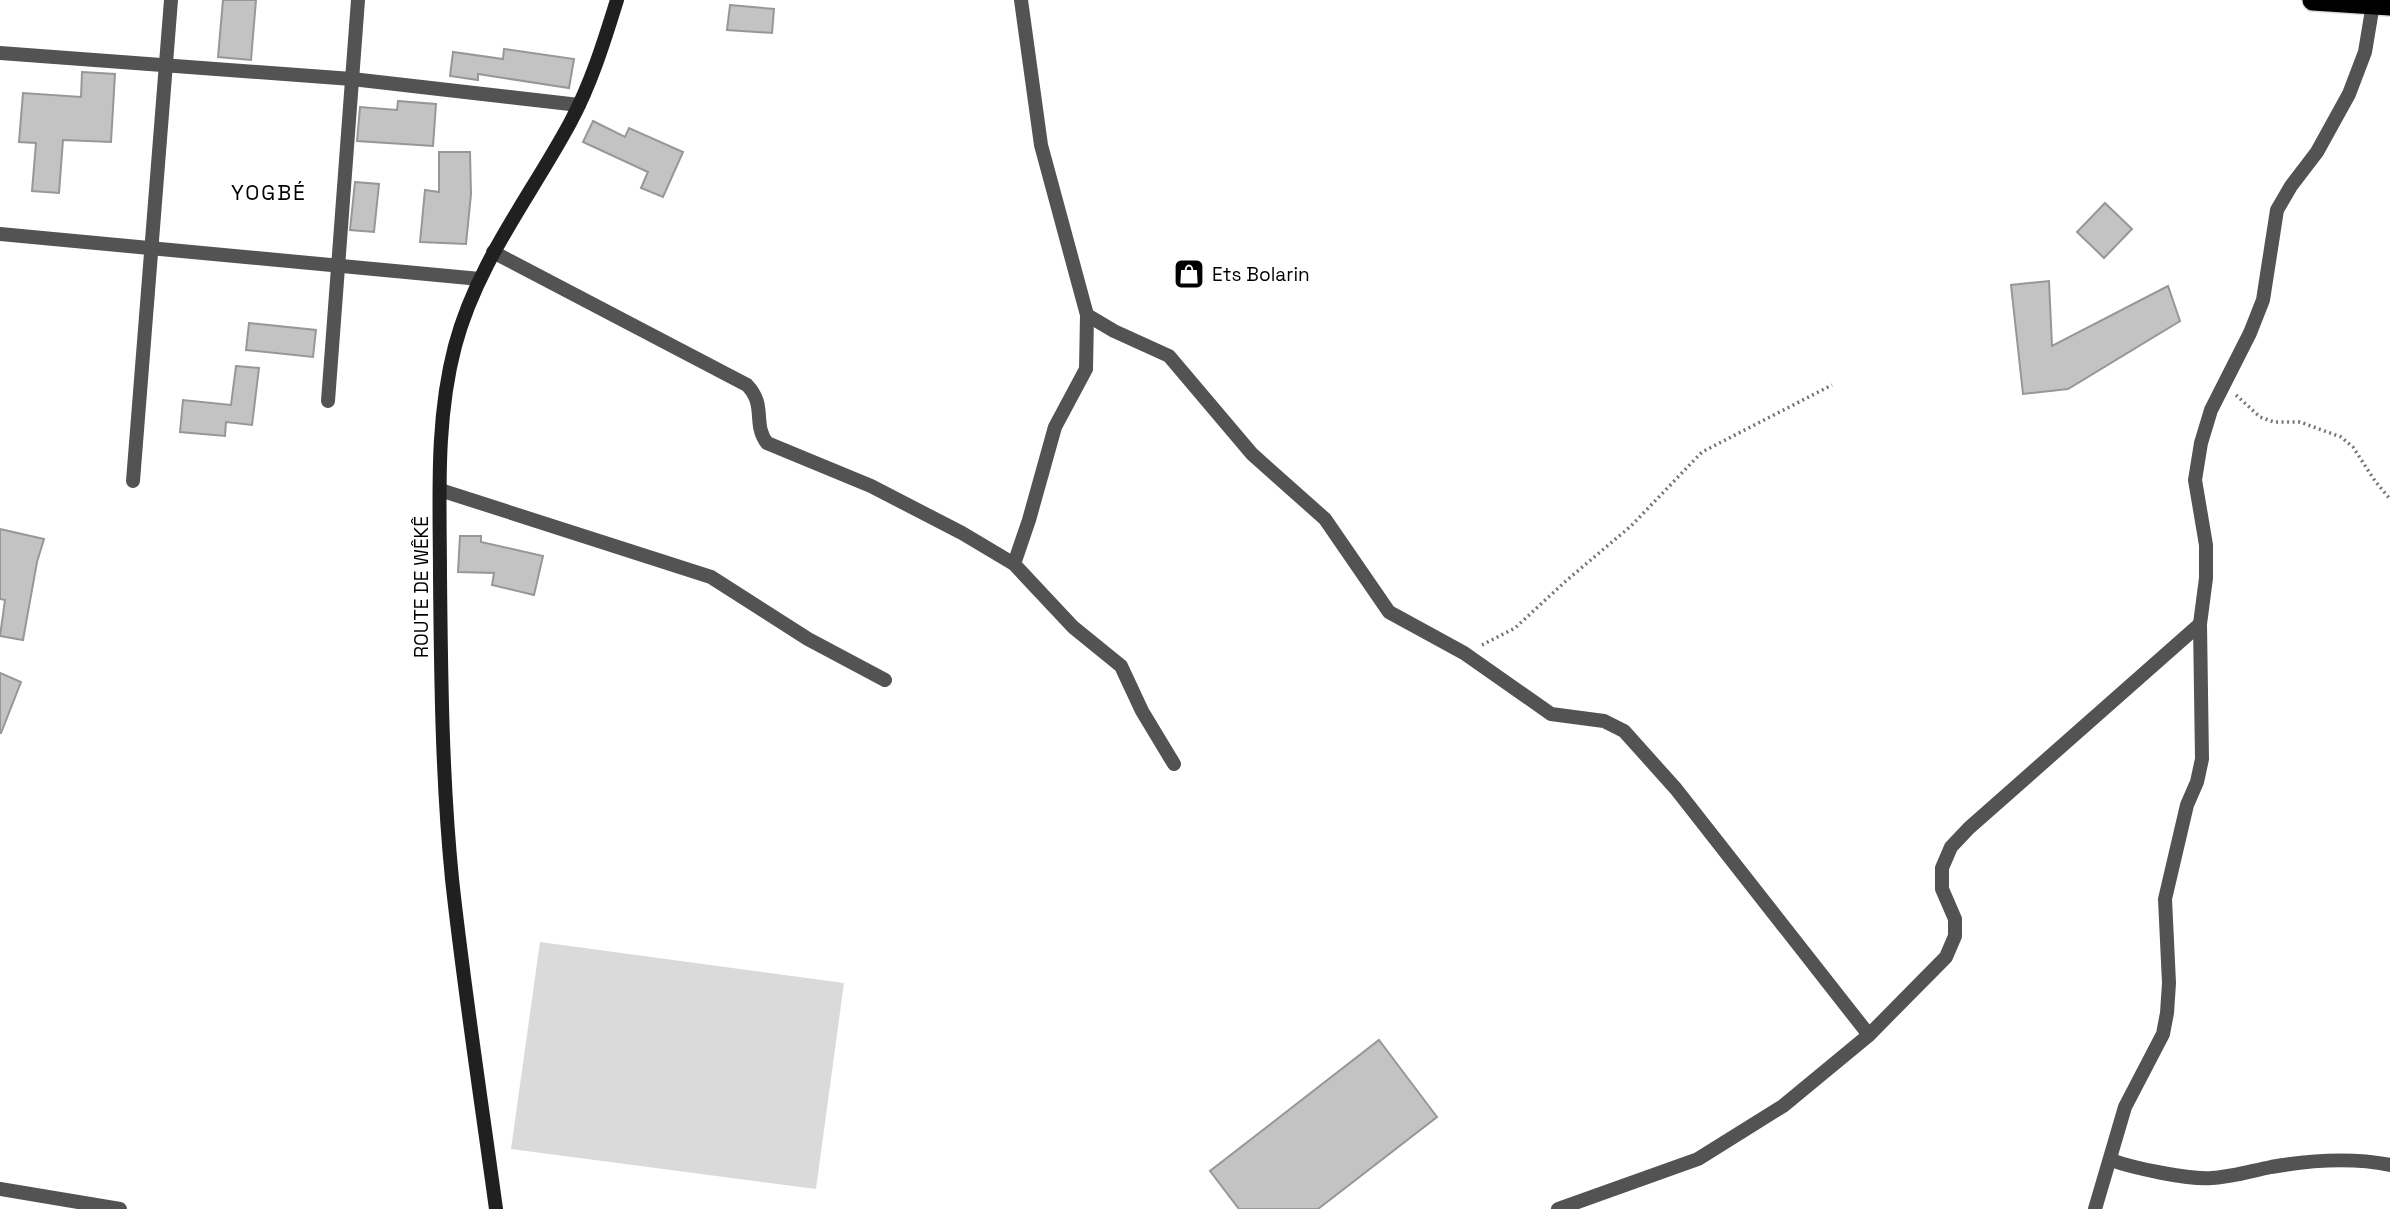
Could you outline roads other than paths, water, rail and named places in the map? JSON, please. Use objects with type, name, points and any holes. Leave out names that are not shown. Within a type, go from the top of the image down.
[{"type":"highway","points":[[2313,0],[2381,5]]},
{"type":"street","points":[[133,481],[171,0]]},
{"type":"street","points":[[328,401],[358,0]]},
{"type":"street","name":"ROUTE DE WÊKÊ","points":[[496,1209],[453,879],[441,720],[440,443],[445,393],[456,344],[480,278],[571,122],[594,70],[617,0]]},
{"type":"street","points":[[1014,564],[1055,427],[1086,369],[1087,315],[1041,145],[1021,0]]},
{"type":"street","points":[[2095,1209],[2125,1107],[2163,1034],[2167,1013],[2169,983],[2165,899],[2187,805],[2197,782],[2202,759],[2200,624],[2206,578],[2206,545],[2195,480],[2204,432],[2211,410],[2250,333],[2263,300],[2277,211],[2291,186],[2317,152],[2349,94],[2381,5]]},
{"type":"street","points":[[0,53],[352,79],[579,105]]},
{"type":"street","points":[[0,234],[480,278]]},
{"type":"street","points":[[493,252],[747,385],[757,395],[761,434],[767,443],[871,486],[962,533],[1014,564],[1073,627],[1121,666],[1142,711],[1174,764]]},
{"type":"street","points":[[1087,315],[1114,331],[1169,356],[1252,454],[1325,519],[1389,612],[1464,653],[1550,714],[1604,721],[1624,731],[1676,789],[1869,1035]]},
{"type":"street","points":[[440,490],[711,577],[808,639],[885,680]]},
{"type":"street","points":[[1558,1209],[1698,1159],[1783,1106],[1869,1035],[1937,967],[1955,936],[1955,919],[1942,889],[1942,867],[1951,847],[1969,828],[2200,624]]},
{"type":"street","points":[[2111,1160],[2128,1166],[2200,1179],[2342,1159],[2390,1165]]},
{"type":"street","points":[[0,1189],[66,1205],[120,1209]]},
{"type":"place","name":"Ets Bolarin","points":[[1189,274]]},
{"type":"district","name":"YOGBÉ","points":[[269,192]]}]
